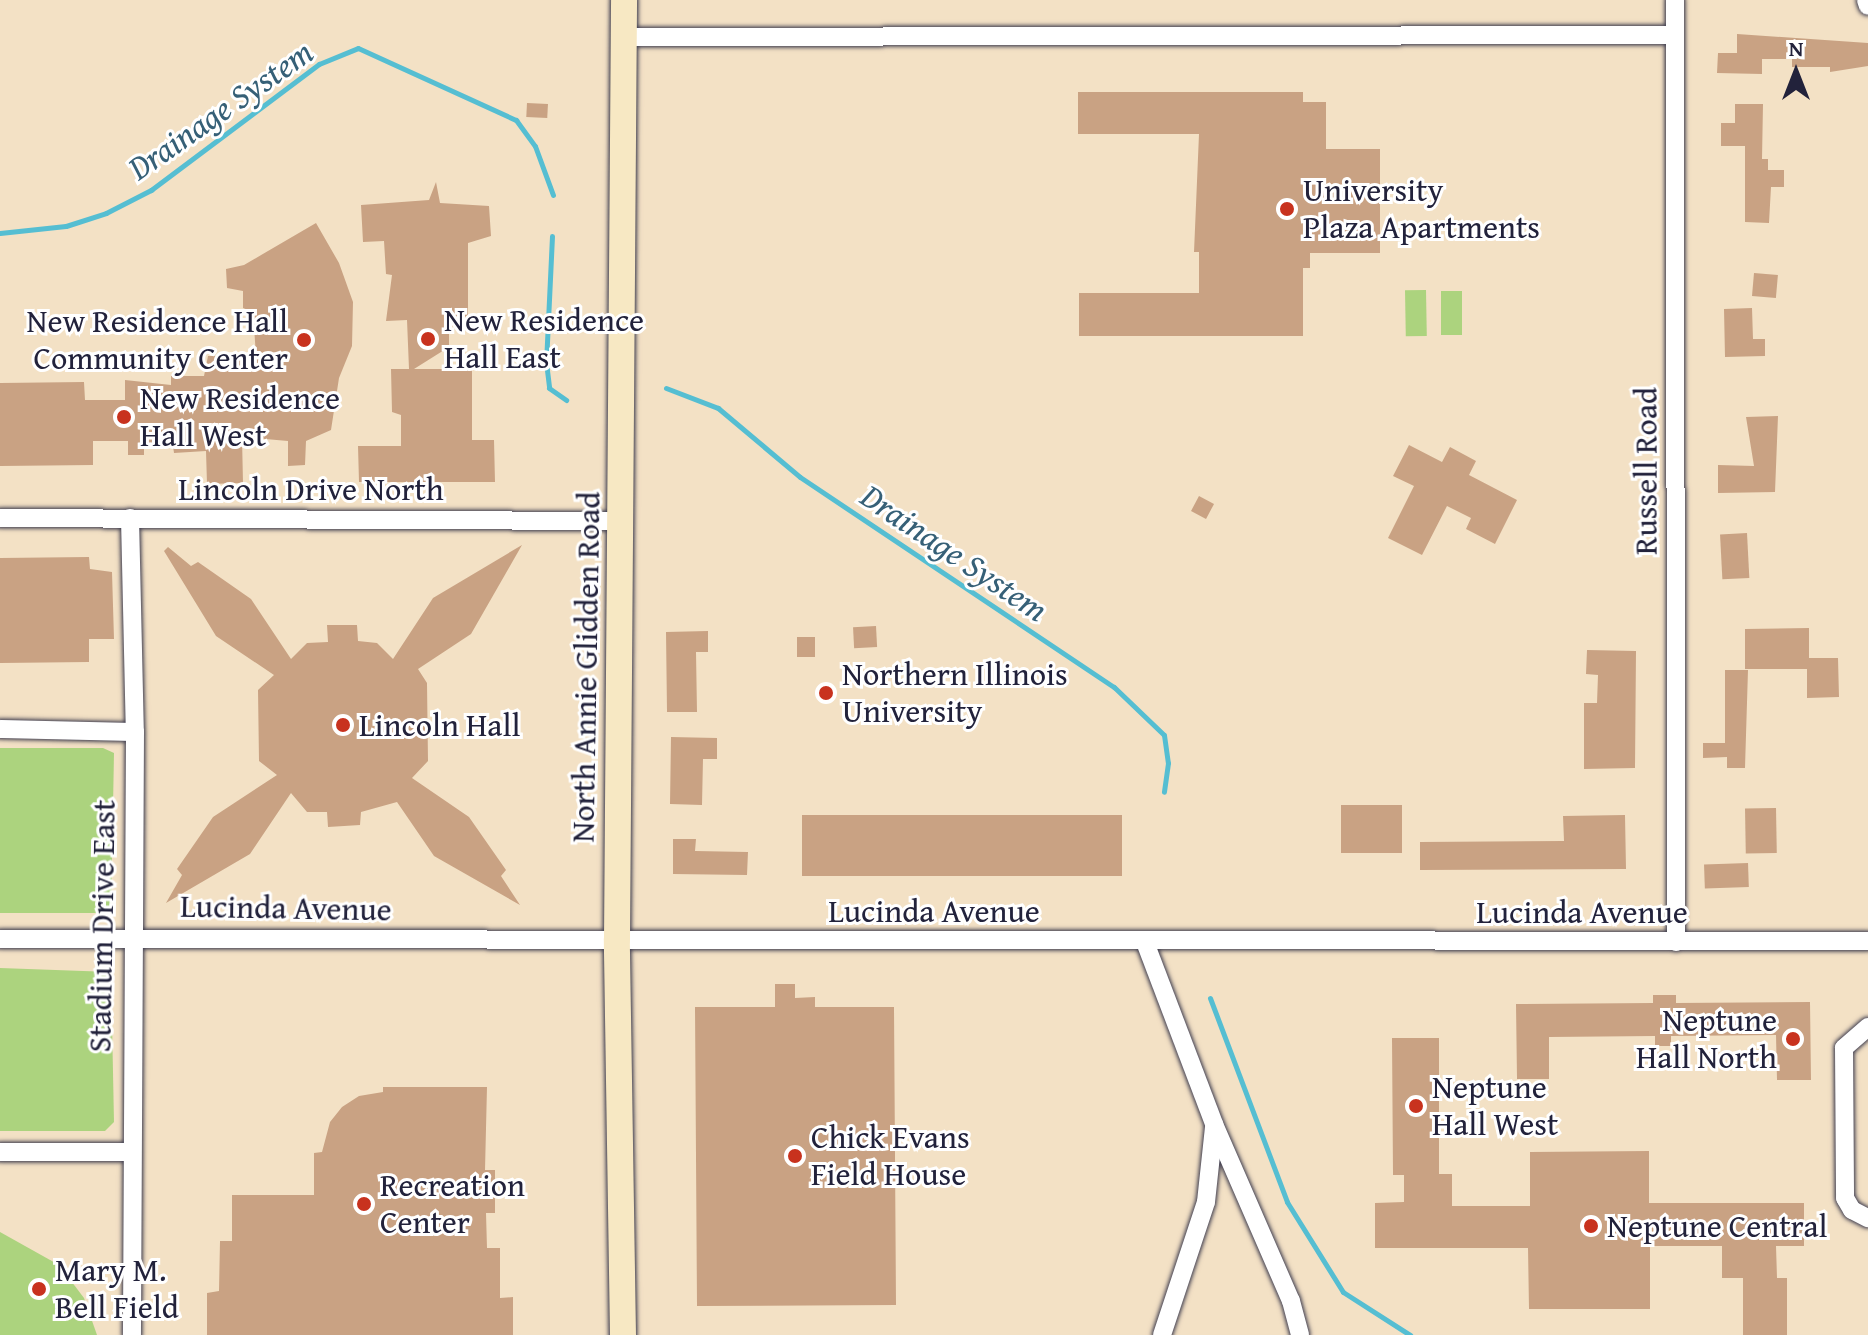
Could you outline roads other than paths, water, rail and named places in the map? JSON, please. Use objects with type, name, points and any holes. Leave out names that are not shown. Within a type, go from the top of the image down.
[{"type":"main road","name":"North Annie Glidden Road","points":[[623,1335],[617,939],[624,0]]},
{"type":"street","name":"Russell Road","points":[[1675,0],[1676,942]]},
{"type":"street","points":[[1866,0],[1868,6]]},
{"type":"street","points":[[624,37],[1675,35]]},
{"type":"street","name":"Lincoln Drive North","points":[[0,518],[621,521]]},
{"type":"street","name":"Stadium Drive East","points":[[130,518],[135,732],[129,1152],[132,1335]]},
{"type":"street","points":[[0,729],[135,732]]},
{"type":"street","name":"Lucinda Avenue","points":[[0,939],[1868,941]]},
{"type":"street","points":[[1145,942],[1214,1124],[1276,1264],[1300,1335]]},
{"type":"street","points":[[1868,1027],[1844,1048],[1845,1198],[1852,1210],[1868,1218]]},
{"type":"street","points":[[1162,1335],[1206,1202],[1214,1124]]},
{"type":"street","points":[[0,1152],[129,1152]]},
{"type":"waterway","name":"Drainage System","points":[[0,233],[66,226],[106,213],[151,190],[319,64],[358,48],[516,120],[535,146],[553,195]]},
{"type":"waterway","name":"Drainage System","points":[[552,236],[546,362],[549,388],[566,400]]},
{"type":"waterway","name":"Drainage System","points":[[666,388],[718,408],[800,477],[1114,687],[1164,735],[1168,763],[1164,792]]},
{"type":"waterway","points":[[1210,998],[1287,1202],[1343,1292],[1410,1335]]},
{"type":"place","name":"University Plaza Apartments","points":[[1287,209]]},
{"type":"place","name":"New Residence Hall East","points":[[428,339]]},
{"type":"place","name":"New Residence Hall Community Center","points":[[304,340]]},
{"type":"place","name":"New Residence Hall West","points":[[124,417]]},
{"type":"place","name":"Northern Illinois University","points":[[826,693]]},
{"type":"place","name":"Lincoln Hall","points":[[343,725]]},
{"type":"place","name":"Neptune Hall North","points":[[1793,1039]]},
{"type":"place","name":"Neptune Hall West","points":[[1416,1106]]},
{"type":"place","name":"Chick Evans Field House","points":[[795,1156]]},
{"type":"place","name":"Recreation Center","points":[[364,1204]]},
{"type":"place","name":"Neptune Central","points":[[1591,1226]]},
{"type":"place","name":"Mary M. Bell Field","points":[[39,1289]]}]
